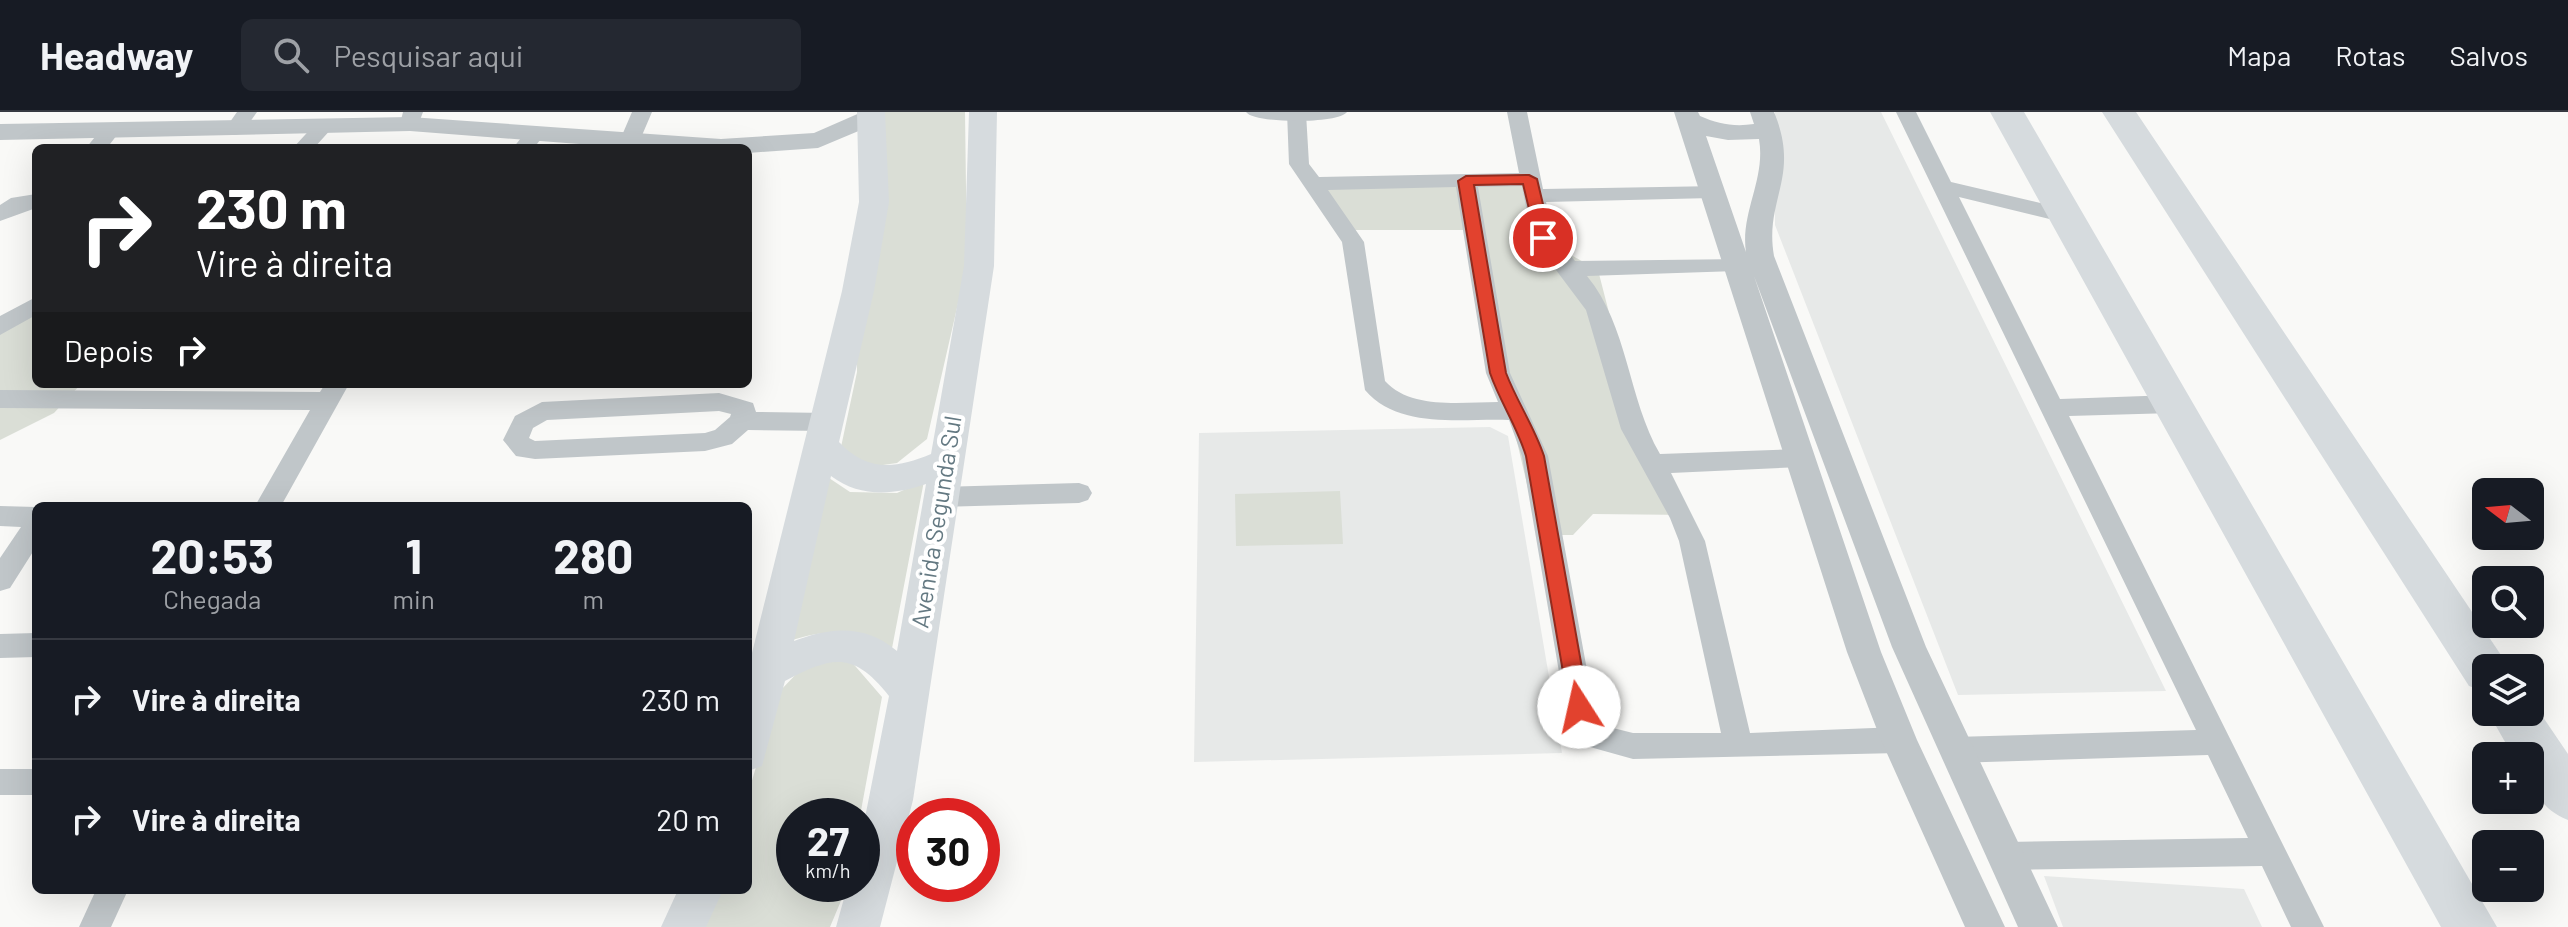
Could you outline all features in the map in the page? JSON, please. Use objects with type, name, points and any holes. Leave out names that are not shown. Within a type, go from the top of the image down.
[{"type":"highway","points":[[2007,112],[2470,927]]},
{"type":"highway","points":[[2119,112],[2474,654]]},
{"type":"highway","points":[[2521,726],[2568,797]]},
{"type":"main road","name":"Avenida Segunda Sul","points":[[858,927],[892,800],[979,266],[987,113]]},
{"type":"main road","points":[[752,735],[825,434],[874,202],[871,114]]},
{"type":"main road","points":[[825,434],[835,463],[856,476],[885,481],[911,478],[943,480]]},
{"type":"main road","points":[[766,672],[829,643],[846,645],[877,655],[890,665],[910,692]]},
{"type":"main road","points":[[683,927],[699,894]]},
{"type":"street","points":[[630,140],[642,112]]},
{"type":"street","points":[[1258,112],[1335,112]]},
{"type":"street","points":[[1517,112],[1543,238],[1550,250],[1572,269],[1597,310],[1633,429],[1683,517],[1692,541],[1738,746]]},
{"type":"street","points":[[1906,112],[2308,927]]},
{"type":"street","points":[[1296,113],[1297,158],[1310,184],[1353,242],[1373,384],[1378,394],[1389,402],[1413,408],[1518,411]]},
{"type":"street","points":[[752,145],[818,140],[842,133],[871,114]]},
{"type":"street","points":[[1688,116],[1716,132],[1739,135],[1765,120],[1773,168],[1756,230],[1760,256],[1909,647],[2034,920],[1984,925],[1899,740],[1864,652],[1688,116]]},
{"type":"street","points":[[0,132],[103,140],[241,120],[323,127],[411,118],[529,140],[630,140],[676,144]]},
{"type":"street","points":[[307,144],[323,127]]},
{"type":"street","points":[[818,140],[855,145],[874,153]]},
{"type":"street","points":[[1310,184],[1466,181],[1531,188],[1712,191]]},
{"type":"street","points":[[1466,181],[1498,373],[1505,393],[1518,411],[1535,456],[1579,707],[1586,722],[1600,738],[1617,744],[1738,746],[1899,740]]},
{"type":"street","points":[[1943,187],[2066,216]]},
{"type":"street","points":[[0,214],[18,202]]},
{"type":"street","points":[[1572,269],[1737,264]]},
{"type":"street","points":[[0,327],[32,307]]},
{"type":"street","points":[[41,401],[55,388]]},
{"type":"street","points":[[2,403],[330,392]]},
{"type":"street","points":[[270,502],[330,392]]},
{"type":"street","points":[[626,395],[719,402],[744,409],[742,421],[723,438],[705,442],[535,450],[518,446],[515,440],[524,422],[542,411],[626,395]]},
{"type":"street","points":[[2053,408],[2173,404]]},
{"type":"street","points":[[742,421],[825,434]]},
{"type":"street","points":[[1652,464],[1801,458]]},
{"type":"street","points":[[943,480],[1079,493]]},
{"type":"street","points":[[0,516],[32,517]]},
{"type":"street","points":[[0,580],[32,532]]},
{"type":"street","points":[[0,646],[32,645]]},
{"type":"street","points":[[1864,652],[1909,647]]},
{"type":"street","points":[[1954,750],[2219,742]]},
{"type":"street","points":[[0,782],[32,782]]},
{"type":"street","points":[[2006,856],[2271,852]]},
{"type":"street","points":[[95,927],[110,894]]},
{"type":"shaded area","points":[[879,112],[965,112],[967,264],[927,439],[897,463],[869,467],[841,447],[857,372],[857,323]]},
{"type":"shaded area","points":[[1775,112],[1881,112],[2166,691],[1958,695],[1775,225]]},
{"type":"shaded area","points":[[1534,177],[1553,245],[1598,270],[1638,425],[1690,515],[1593,514],[1573,535],[1539,535],[1467,230],[1345,230],[1310,179]]},
{"type":"shaded area","points":[[32,301],[32,388],[77,388],[54,413],[0,440],[0,321]]},
{"type":"shaded area","points":[[1490,427],[1508,436],[1562,753],[1194,762],[1199,433]]},
{"type":"shaded area","points":[[823,474],[850,492],[897,493],[924,481],[889,664],[861,644],[840,634],[817,634],[783,643]]},
{"type":"shaded area","points":[[1340,491],[1343,544],[1236,546],[1235,494]]},
{"type":"shaded area","points":[[828,658],[850,660],[882,697],[863,798],[776,798],[776,902],[840,902],[830,927],[697,927],[711,894],[752,894],[752,781],[778,693],[801,669]]},
{"type":"shaded area","points":[[2044,876],[2244,889],[2262,927],[2063,927]]},
{"type":"route","points":[[1543,238],[1529,179],[1466,181],[1498,373],[1505,393],[1526,425],[1535,456],[1579,707]]}]
